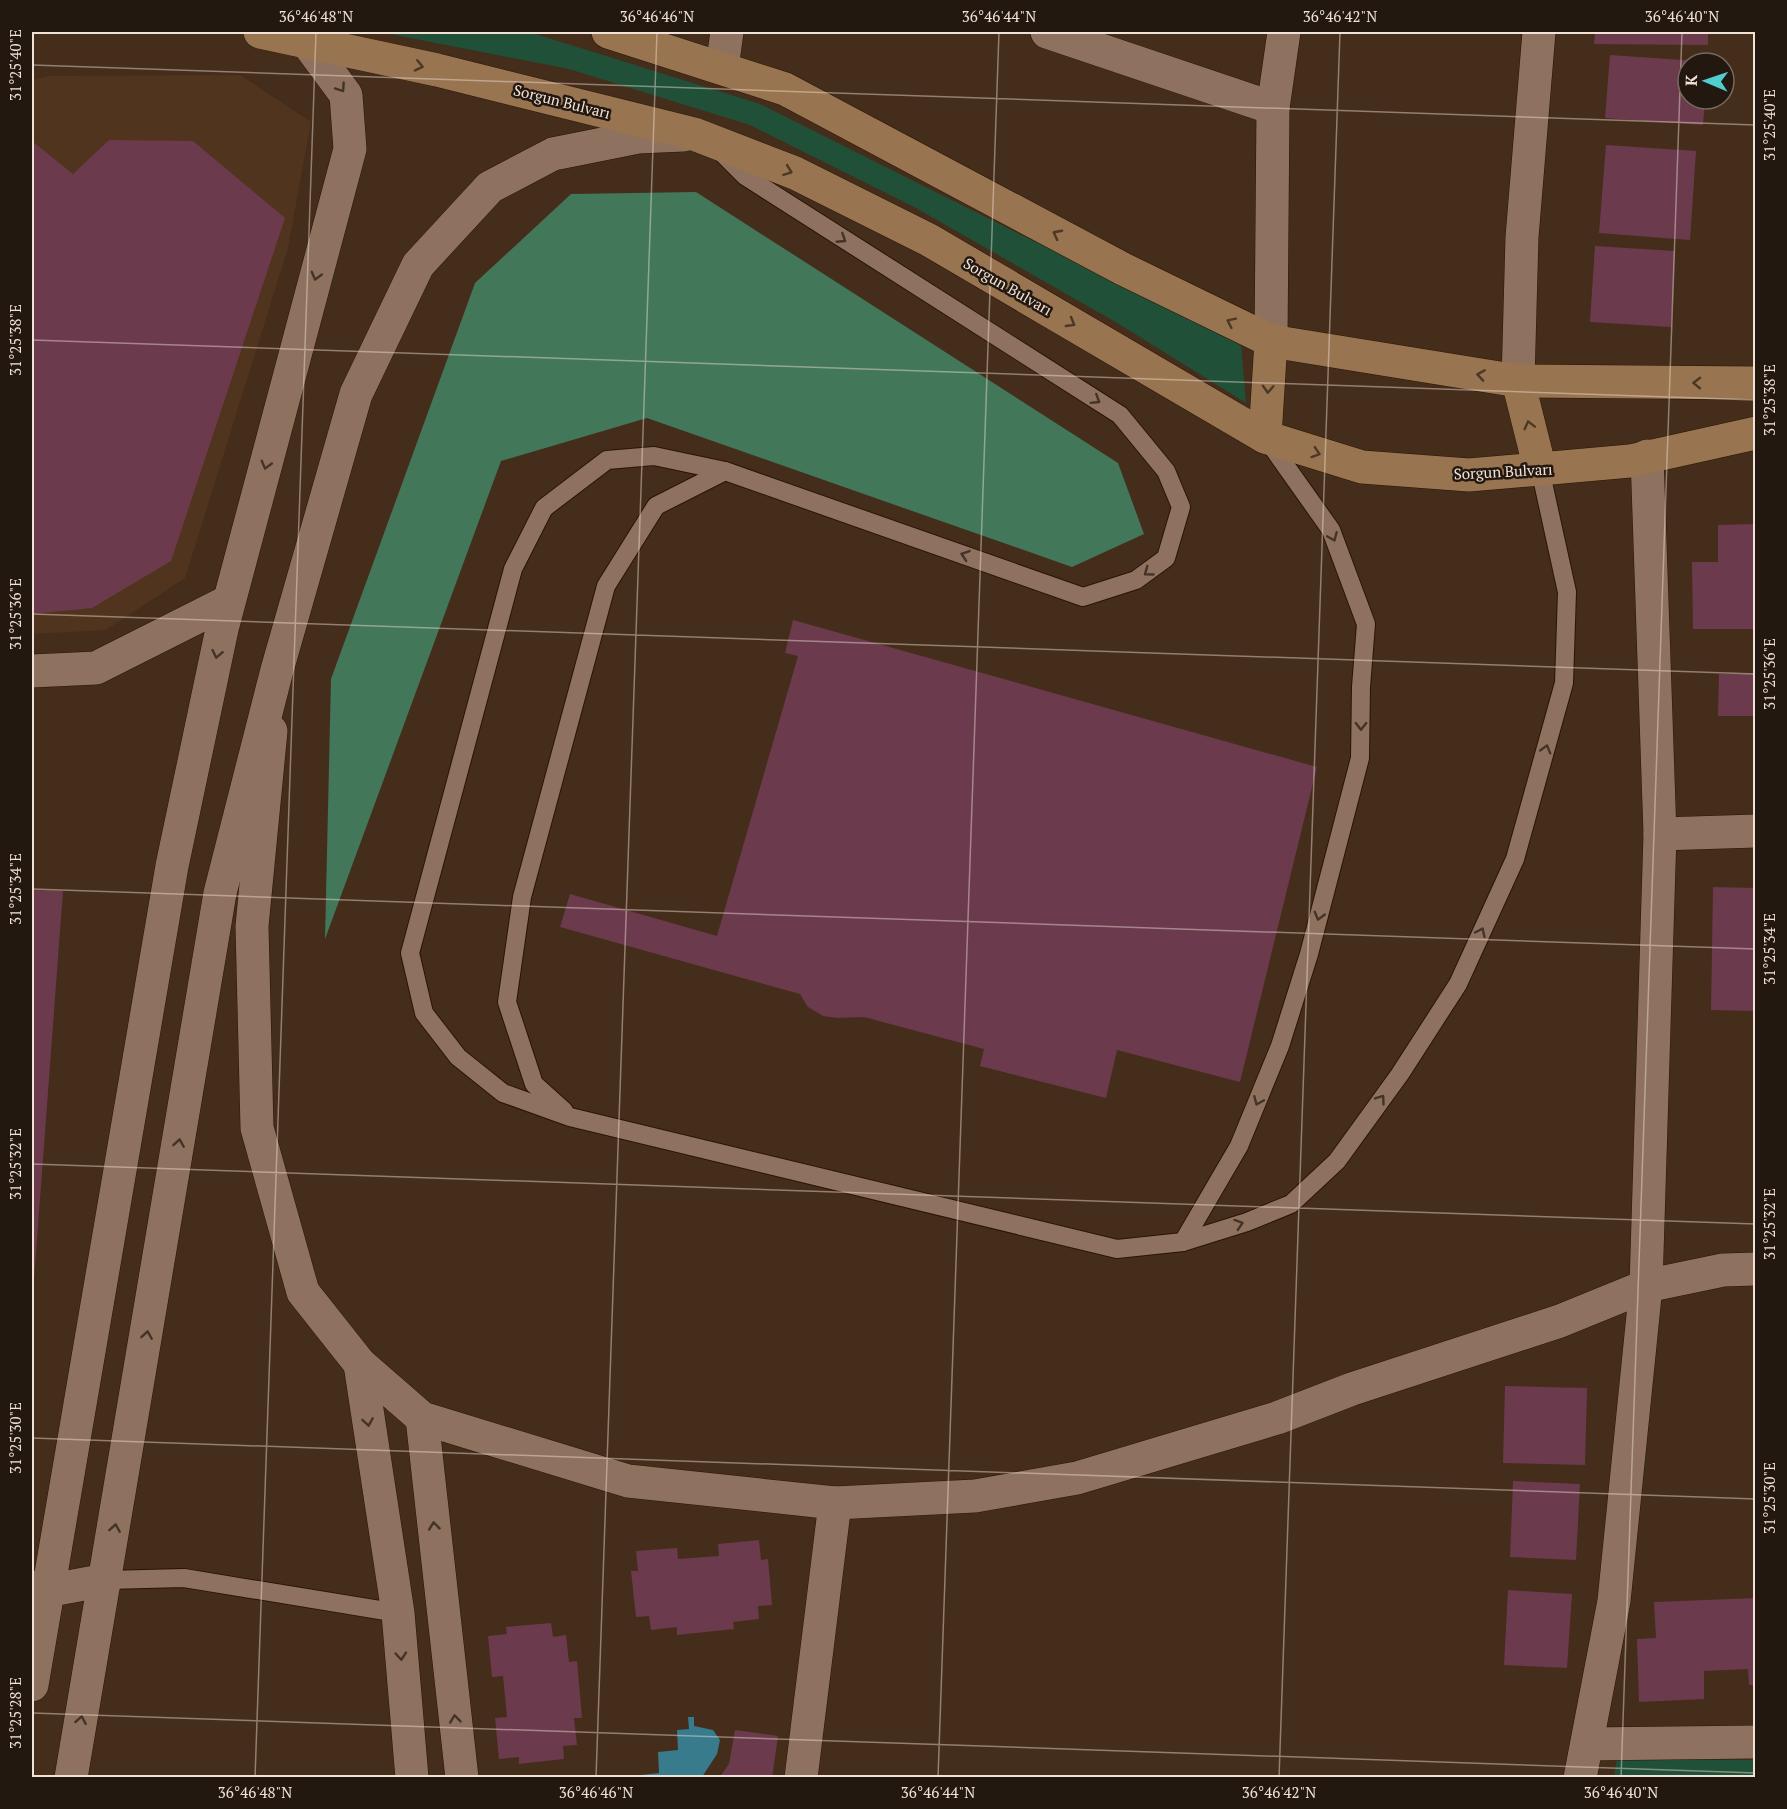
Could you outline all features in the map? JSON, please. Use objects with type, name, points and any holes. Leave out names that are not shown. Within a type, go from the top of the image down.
[{"type":"main road","name":"Sorgun Bulvarı","points":[[260,32],[437,70],[703,138],[795,174],[929,240],[1265,437],[1362,467],[1469,475],[1540,470],[1630,461],[1755,433]]},
{"type":"main road","points":[[608,32],[784,89],[1123,268],[1270,341],[1518,381],[1755,383]]},
{"type":"main road","points":[[1265,437],[1270,341]]},
{"type":"main road","points":[[1518,381],[1540,470]]},
{"type":"street","points":[[722,68],[727,32]]},
{"type":"street","points":[[1047,32],[1273,108]]},
{"type":"street","points":[[1270,341],[1273,108],[1284,32]]},
{"type":"street","points":[[1518,381],[1522,237],[1539,32]]},
{"type":"street","points":[[32,1685],[36,1593],[172,866],[230,601],[350,149],[346,94],[306,41]]},
{"type":"street","points":[[71,1778],[220,893],[278,670],[356,394],[418,265],[490,187],[553,154],[638,137],[703,138]]},
{"type":"street","points":[[1580,1778],[1614,1601],[1646,1286],[1660,834],[1647,456]]},
{"type":"street","points":[[32,671],[96,668],[230,601]]},
{"type":"street","points":[[278,670],[252,926],[256,1128],[303,1292],[360,1364],[422,1418],[628,1481],[835,1503],[975,1496],[1077,1478],[1277,1418],[1352,1389],[1560,1321],[1646,1286],[1723,1270],[1755,1269]]},
{"type":"street","points":[[1660,834],[1755,831]]},
{"type":"street","points":[[360,1364],[398,1613],[412,1778]]},
{"type":"street","points":[[422,1418],[462,1778]]},
{"type":"street","points":[[801,1778],[835,1503]]},
{"type":"street","points":[[36,1593],[106,1580]]},
{"type":"street","points":[[1587,1744],[1755,1742]]},
{"type":"lane","points":[[703,138],[745,176],[1120,415],[1166,471],[1180,507],[1166,558],[1136,580],[1083,597],[725,471],[654,456],[607,460],[544,508],[513,569],[410,953],[424,1013],[458,1057],[503,1093],[570,1118],[1117,1249],[1183,1242],[1246,1222],[1291,1204],[1337,1161],[1400,1074],[1458,984],[1515,859],[1564,683],[1567,592],[1540,470]]},
{"type":"lane","points":[[1183,1242],[1239,1146],[1280,1046],[1309,954],[1360,758],[1361,687],[1366,624],[1331,530],[1265,437]]},
{"type":"lane","points":[[570,1118],[534,1084],[507,1002],[522,897],[606,586],[656,506],[725,471]]},
{"type":"lane","points":[[106,1580],[184,1578],[398,1613]]},
{"type":"shaded area","points":[[240,75],[311,122],[288,248],[185,578],[106,630],[32,634],[32,80],[50,76]]},
{"type":"green space","points":[[380,32],[529,32],[760,104],[1241,345],[1246,403],[1119,324],[916,208],[750,125],[569,69]]},
{"type":"green space","points":[[696,192],[1118,463],[1144,534],[1072,567],[647,418],[501,461],[325,939],[331,679],[475,283],[571,194]]},
{"type":"green space","points":[[1617,1757],[1755,1760],[1755,1777],[1614,1778]]},
{"type":"water","points":[[688,1717],[694,1717],[694,1726],[713,1730],[720,1740],[717,1754],[702,1777],[641,1777],[641,1775],[659,1773],[658,1752],[678,1750],[677,1730],[689,1729]]},
{"type":"building","points":[[1595,32],[1708,32],[1708,45],[1594,44]]},
{"type":"building","points":[[1610,55],[1676,60],[1676,111],[1704,111],[1703,125],[1605,118]]},
{"type":"building","points":[[109,140],[193,141],[285,218],[171,561],[92,608],[32,614],[32,141],[73,174]]},
{"type":"building","points":[[1606,145],[1696,151],[1690,240],[1599,233]]},
{"type":"building","points":[[1595,246],[1675,251],[1671,327],[1590,322]]},
{"type":"building","points":[[1756,524],[1756,629],[1693,629],[1692,562],[1718,562],[1718,525]]},
{"type":"building","points":[[793,620],[1317,767],[1240,1082],[1117,1050],[1106,1098],[980,1066],[984,1049],[864,1017],[823,1016],[808,1007],[800,994],[560,927],[570,894],[717,936],[798,656],[785,653]]},
{"type":"building","points":[[1719,674],[1756,674],[1756,716],[1718,716]]},
{"type":"building","points":[[1713,887],[1756,888],[1756,1011],[1711,1010]]},
{"type":"building","points":[[32,890],[63,891],[33,1293],[32,1293]]},
{"type":"building","points":[[1505,1386],[1587,1388],[1585,1465],[1503,1463]]},
{"type":"building","points":[[1513,1481],[1580,1484],[1576,1560],[1510,1557]]},
{"type":"building","points":[[759,1540],[761,1560],[768,1559],[772,1605],[758,1606],[759,1619],[733,1622],[734,1629],[677,1635],[677,1627],[651,1630],[649,1616],[636,1617],[631,1571],[638,1571],[636,1551],[677,1548],[678,1559],[719,1556],[718,1544]]},
{"type":"building","points":[[1508,1590],[1572,1594],[1567,1668],[1504,1665]]},
{"type":"building","points":[[1756,1598],[1756,1685],[1749,1685],[1748,1669],[1704,1671],[1704,1699],[1639,1702],[1637,1639],[1656,1638],[1654,1602]]},
{"type":"building","points":[[551,1623],[553,1637],[566,1635],[569,1662],[577,1661],[582,1718],[574,1718],[577,1745],[563,1746],[564,1759],[519,1764],[519,1757],[499,1759],[495,1718],[507,1717],[503,1676],[492,1677],[488,1636],[507,1634],[506,1627]]},
{"type":"building","points":[[735,1730],[778,1736],[772,1778],[719,1778],[729,1764]]}]
